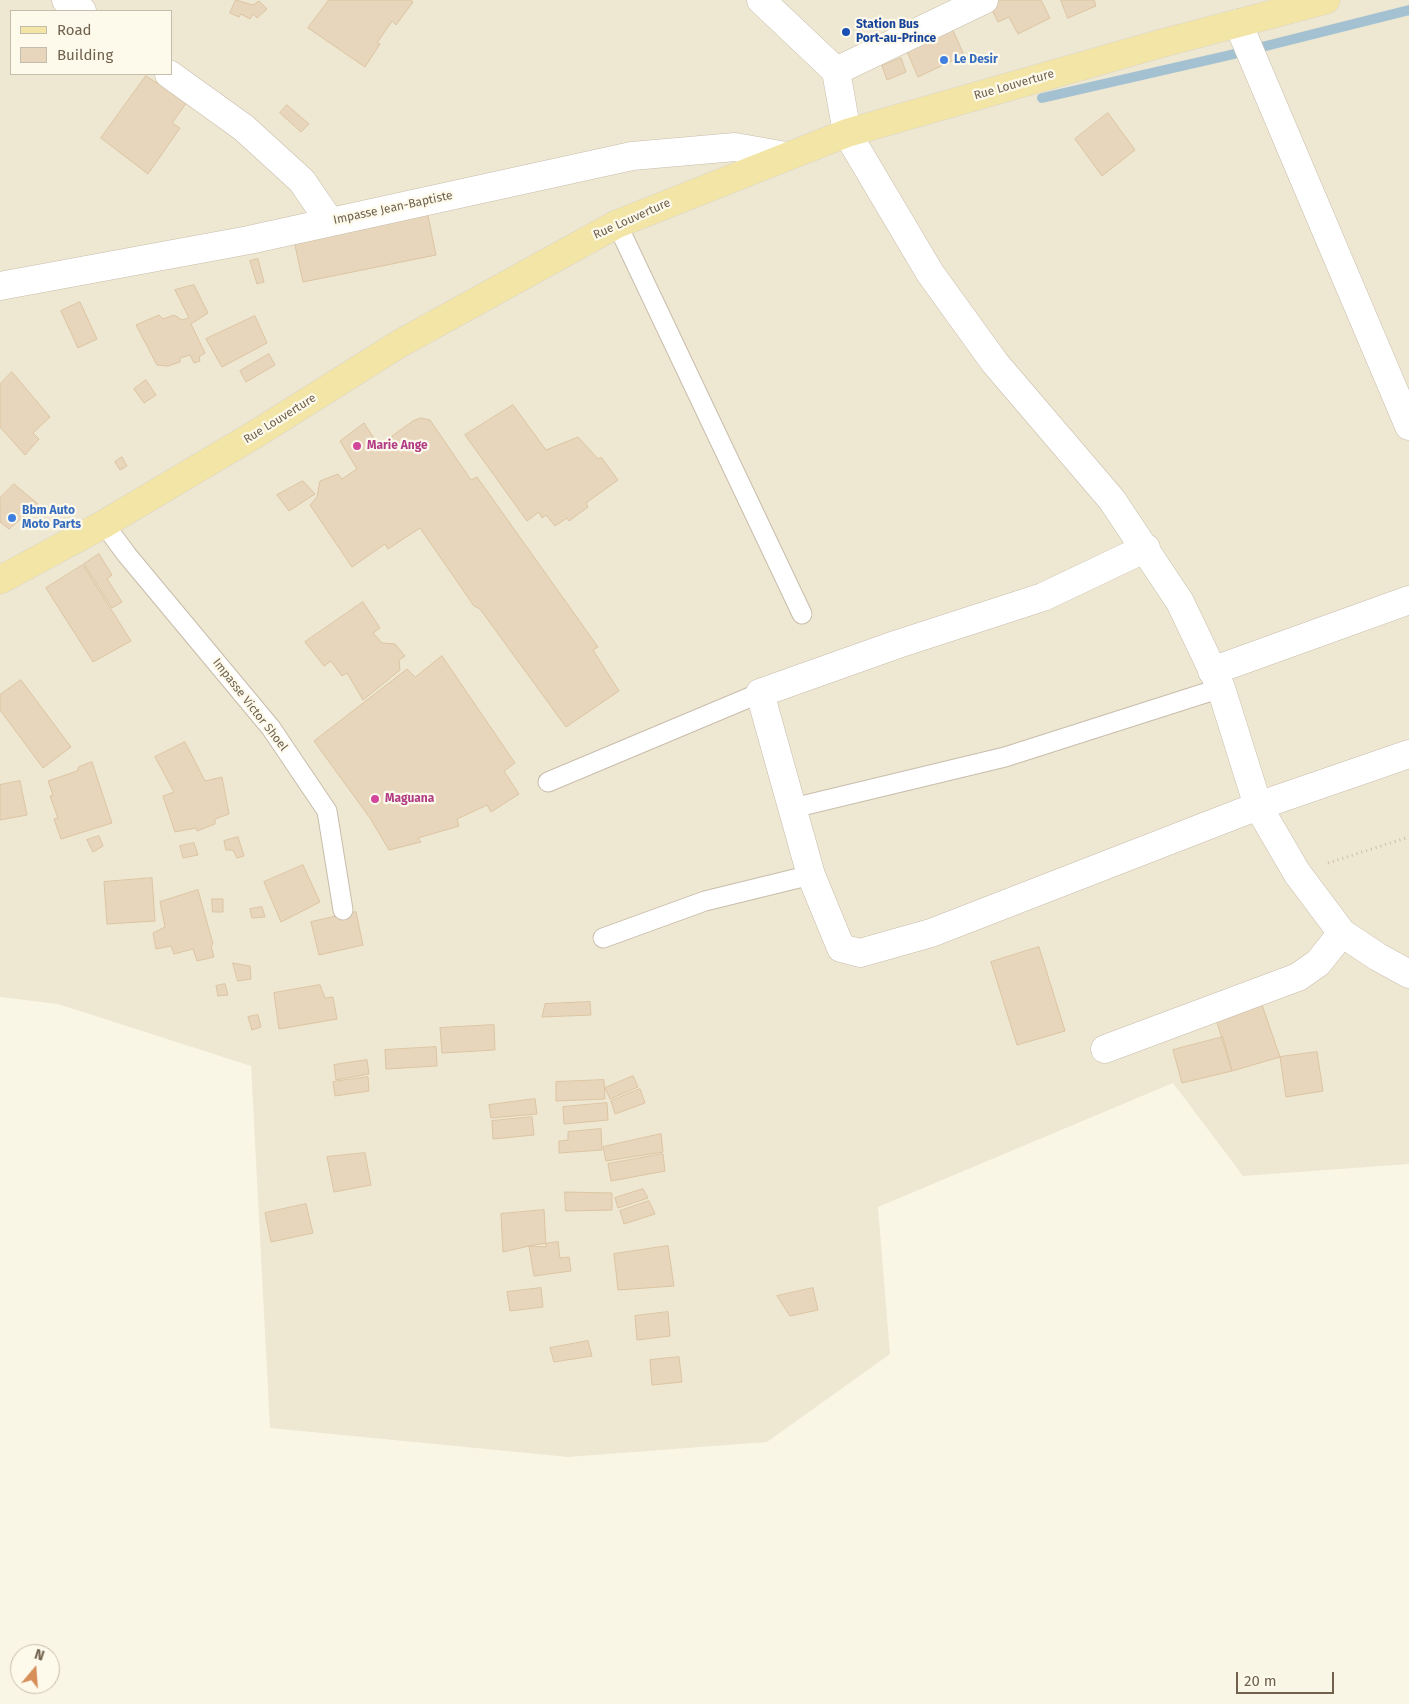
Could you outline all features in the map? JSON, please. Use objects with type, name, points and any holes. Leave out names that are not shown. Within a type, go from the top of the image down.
[{"type":"main road","name":"Rue Louverture","points":[[0,580],[104,524],[259,432],[399,344],[617,224],[847,133],[1326,0]]},
{"type":"street","points":[[66,0],[81,10]]},
{"type":"street","points":[[761,0],[836,71],[847,133],[935,280],[995,363],[1112,500],[1146,548],[1180,602],[1217,679],[1258,806],[1297,873],[1342,933],[1378,957],[1409,974]]},
{"type":"street","points":[[836,71],[984,0]]},
{"type":"street","points":[[1238,23],[1409,426]]},
{"type":"street","points":[[170,75],[244,128],[302,181],[330,222]]},
{"type":"street","name":"Impasse Jean-Baptiste","points":[[0,286],[249,240],[632,156],[735,146],[786,156]]},
{"type":"street","points":[[1146,548],[1043,597],[898,644],[760,693],[811,875],[841,948],[860,953],[931,933],[1258,806],[1409,754]]},
{"type":"street","points":[[1217,679],[1409,600]]},
{"type":"street","points":[[1105,1049],[1298,977],[1318,963],[1342,933]]},
{"type":"lane","points":[[617,224],[802,614]]},
{"type":"lane","name":"Impasse Victor Shoel","points":[[104,524],[127,555],[271,728],[327,811],[343,910]]},
{"type":"lane","points":[[793,808],[1005,757],[1217,679]]},
{"type":"lane","points":[[548,782],[760,693]]},
{"type":"lane","points":[[603,938],[705,900],[811,875]]},
{"type":"path","points":[[1297,873],[1409,837]]},
{"type":"shaded area","points":[[0,0],[1409,0],[1409,1164],[1243,1176],[1173,1083],[878,1207],[890,1354],[767,1442],[568,1457],[270,1428],[251,1066],[58,1004],[0,997]]},
{"type":"building","points":[[236,0],[253,5],[259,1],[267,9],[257,18],[253,14],[250,19],[241,14],[239,17],[230,13]]},
{"type":"building","points":[[329,0],[411,0],[413,2],[396,25],[392,21],[377,43],[380,44],[365,67],[308,28]]},
{"type":"building","points":[[1002,0],[1041,0],[1050,18],[1018,34],[1009,17],[998,22],[990,6]]},
{"type":"building","points":[[1061,0],[1094,0],[1096,6],[1068,18]]},
{"type":"building","points":[[951,26],[964,55],[918,77],[905,47]]},
{"type":"building","points":[[901,58],[906,72],[887,80],[882,66]]},
{"type":"building","points":[[146,76],[187,102],[172,123],[180,128],[148,174],[101,138]]},
{"type":"building","points":[[287,105],[309,124],[301,132],[280,113]]},
{"type":"building","points":[[1108,113],[1135,150],[1102,176],[1075,139]]},
{"type":"building","points":[[427,211],[436,255],[303,282],[294,241]]},
{"type":"building","points":[[258,259],[264,282],[257,284],[250,261]]},
{"type":"building","points":[[194,285],[208,313],[191,324],[205,353],[199,357],[200,361],[194,363],[190,355],[180,358],[180,362],[168,366],[157,365],[136,325],[159,315],[163,319],[174,315],[182,320],[189,318],[175,290]]},
{"type":"building","points":[[80,302],[97,339],[78,348],[61,311]]},
{"type":"building","points":[[255,316],[267,343],[222,367],[206,339]]},
{"type":"building","points":[[269,354],[275,365],[246,382],[240,371]]},
{"type":"building","points":[[12,372],[50,417],[33,433],[39,439],[25,455],[0,427],[0,384]]},
{"type":"building","points":[[146,380],[156,395],[144,403],[134,389]]},
{"type":"building","points":[[513,405],[546,450],[578,437],[598,459],[601,457],[618,480],[586,503],[588,507],[569,521],[567,518],[555,526],[546,515],[542,518],[539,512],[527,521],[465,435]]},
{"type":"building","points":[[421,418],[430,420],[471,480],[477,477],[598,647],[593,650],[619,691],[566,727],[480,609],[474,606],[420,528],[388,549],[385,544],[352,567],[310,505],[317,497],[320,481],[338,474],[342,479],[357,469],[340,441],[364,423],[381,449],[392,445],[392,436],[413,421]]},
{"type":"building","points":[[122,457],[127,466],[120,470],[115,462]]},
{"type":"building","points":[[303,481],[315,494],[289,511],[277,495]]},
{"type":"building","points":[[14,484],[38,504],[9,529],[0,522],[0,498]]},
{"type":"building","points":[[99,554],[112,575],[107,579],[122,602],[112,608],[84,564]]},
{"type":"building","points":[[83,565],[131,641],[93,662],[46,588]]},
{"type":"building","points":[[363,602],[380,628],[373,633],[382,643],[395,644],[405,656],[399,660],[400,670],[363,700],[347,673],[342,676],[331,661],[324,666],[305,642]]},
{"type":"building","points":[[442,656],[515,763],[504,771],[519,794],[491,812],[487,805],[457,819],[459,826],[418,838],[421,842],[389,850],[370,818],[314,741],[407,669],[415,677]]},
{"type":"building","points":[[21,680],[71,747],[43,768],[0,710],[0,695]]},
{"type":"building","points":[[185,742],[205,781],[222,777],[229,814],[215,819],[215,824],[197,831],[196,828],[175,832],[163,796],[174,792],[155,757]]},
{"type":"building","points":[[92,762],[112,823],[61,839],[54,819],[58,818],[50,796],[53,795],[48,781],[77,771],[79,767]]},
{"type":"building","points":[[20,781],[27,815],[0,820],[0,785]]},
{"type":"building","points":[[99,836],[103,846],[93,852],[87,840]]},
{"type":"building","points":[[238,837],[244,856],[237,858],[233,850],[226,850],[224,841]]},
{"type":"building","points":[[194,843],[198,855],[183,858],[180,846]]},
{"type":"building","points":[[303,865],[320,902],[281,922],[264,882]]},
{"type":"building","points":[[152,878],[155,921],[107,924],[104,882]]},
{"type":"building","points":[[198,890],[213,944],[211,946],[214,957],[197,961],[193,949],[174,954],[171,946],[156,949],[153,933],[165,927],[160,902]]},
{"type":"building","points":[[212,899],[223,899],[223,912],[213,912]]},
{"type":"building","points":[[262,907],[265,917],[252,918],[250,909]]},
{"type":"building","points":[[356,912],[363,945],[319,955],[311,922]]},
{"type":"building","points":[[1039,947],[1065,1031],[1017,1045],[991,962]]},
{"type":"building","points":[[233,963],[250,966],[251,979],[238,981]]},
{"type":"building","points":[[225,984],[228,995],[218,996],[216,986]]},
{"type":"building","points":[[320,985],[325,998],[333,997],[337,1019],[279,1029],[274,993]]},
{"type":"building","points":[[590,1002],[591,1015],[542,1017],[545,1004]]},
{"type":"building","points":[[1261,1002],[1280,1057],[1232,1071],[1215,1016]]},
{"type":"building","points":[[258,1015],[261,1027],[252,1030],[248,1017]]},
{"type":"building","points":[[494,1025],[495,1050],[442,1053],[440,1028]]},
{"type":"building","points":[[1223,1037],[1232,1071],[1182,1083],[1173,1050]]},
{"type":"building","points":[[436,1047],[437,1066],[386,1069],[385,1050]]},
{"type":"building","points":[[1317,1052],[1323,1091],[1286,1097],[1280,1057]]},
{"type":"building","points":[[367,1060],[369,1074],[336,1080],[334,1065]]},
{"type":"building","points":[[633,1076],[638,1087],[610,1099],[605,1088]]},
{"type":"building","points":[[368,1077],[369,1091],[335,1096],[333,1082]]},
{"type":"building","points":[[604,1080],[605,1099],[556,1101],[556,1082]]},
{"type":"building","points":[[640,1089],[645,1103],[615,1114],[611,1101]]},
{"type":"building","points":[[535,1099],[537,1114],[491,1118],[489,1105]]},
{"type":"building","points":[[607,1103],[608,1120],[564,1124],[563,1107]]},
{"type":"building","points":[[532,1117],[534,1135],[493,1139],[492,1121]]},
{"type":"building","points":[[601,1129],[602,1150],[559,1153],[559,1141],[568,1140],[568,1132]]},
{"type":"building","points":[[661,1134],[663,1152],[606,1161],[603,1147]]},
{"type":"building","points":[[365,1153],[371,1185],[334,1192],[327,1157]]},
{"type":"building","points":[[663,1154],[665,1171],[611,1181],[608,1164]]},
{"type":"building","points":[[643,1189],[648,1198],[618,1208],[615,1198]]},
{"type":"building","points":[[565,1192],[612,1193],[612,1210],[566,1211]]},
{"type":"building","points":[[649,1201],[655,1214],[624,1224],[620,1211]]},
{"type":"building","points":[[306,1204],[313,1233],[271,1242],[265,1213]]},
{"type":"building","points":[[544,1210],[546,1247],[529,1246],[503,1252],[501,1214]]},
{"type":"building","points":[[558,1242],[560,1258],[569,1257],[571,1271],[534,1276],[529,1246]]},
{"type":"building","points":[[668,1246],[674,1286],[618,1290],[614,1254]]},
{"type":"building","points":[[541,1288],[543,1307],[510,1311],[507,1292]]},
{"type":"building","points":[[813,1288],[818,1310],[790,1316],[777,1296]]},
{"type":"building","points":[[668,1312],[670,1336],[637,1340],[635,1316]]},
{"type":"building","points":[[588,1341],[592,1356],[554,1362],[550,1348]]},
{"type":"building","points":[[679,1357],[682,1382],[652,1385],[650,1360]]},
{"type":"waterway","points":[[1042,98],[1230,55],[1409,10]]},
{"type":"place","name":"Station Bus Port-au-Prince","points":[[846,32]]},
{"type":"place","name":"Le Desir","points":[[944,60]]},
{"type":"place","name":"Marie Ange","points":[[357,446]]},
{"type":"place","name":"Bbm Auto Moto Parts","points":[[12,518]]},
{"type":"place","name":"Maguana","points":[[375,799]]}]
